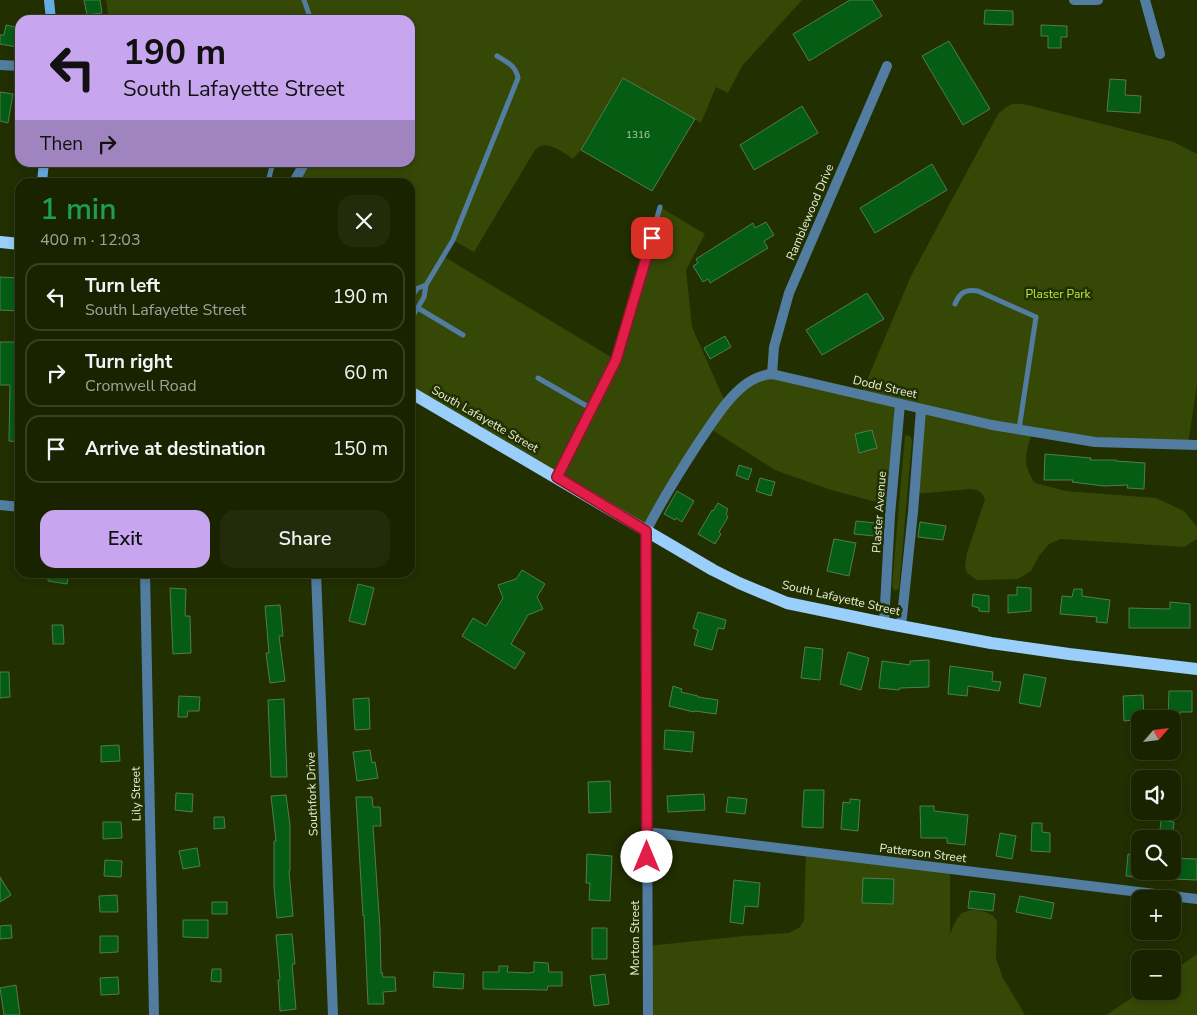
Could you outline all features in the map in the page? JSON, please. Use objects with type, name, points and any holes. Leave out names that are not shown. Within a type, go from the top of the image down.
[{"type":"main road","points":[[0,242],[15,244]]},
{"type":"main road","name":"South Lafayette Street","points":[[415,395],[713,570],[788,603],[901,626],[1011,645],[1197,669]]},
{"type":"street","points":[[49,0],[50,15]]},
{"type":"street","points":[[1074,0],[1098,0]]},
{"type":"street","points":[[1144,0],[1160,54]]},
{"type":"street","points":[[0,65],[15,66]]},
{"type":"street","name":"Ramblewood Drive","points":[[772,374],[774,347],[789,293],[887,66]]},
{"type":"street","points":[[296,178],[302,167]]},
{"type":"street","points":[[646,531],[669,488],[726,404],[742,387],[755,378],[772,374]]},
{"type":"street","name":"Dodd Street","points":[[772,374],[1019,430],[1095,442],[1197,445]]},
{"type":"street","name":"Plaster Avenue","points":[[884,622],[890,515],[900,404]]},
{"type":"street","points":[[901,626],[921,409]]},
{"type":"street","points":[[0,505],[15,506]]},
{"type":"street","name":"Morton Street","points":[[646,531],[648,1015]]},
{"type":"street","name":"Lily Street","points":[[145,578],[147,763],[154,1015]]},
{"type":"street","name":"Southfork Drive","points":[[316,578],[333,1015]]},
{"type":"street","name":"Patterson Street","points":[[647,832],[1197,898]]},
{"type":"lane","points":[[304,0],[309,15]]},
{"type":"lane","points":[[415,313],[425,294],[426,285],[453,240],[518,78],[514,66],[497,56]]},
{"type":"lane","points":[[557,477],[616,360],[660,207]]},
{"type":"lane","points":[[415,292],[418,288],[426,285]]},
{"type":"lane","points":[[955,304],[958,296],[964,291],[978,291],[1036,317],[1019,430]]},
{"type":"lane","points":[[418,308],[463,336]]},
{"type":"lane","points":[[538,378],[592,408]]},
{"type":"green space","name":"Plaster Park","points":[[106,0],[802,0],[742,66],[728,93],[716,87],[701,123],[623,78],[581,150],[573,159],[554,147],[544,145],[539,147],[535,150],[474,252],[453,240],[443,256],[616,360],[660,207],[705,234],[686,270],[692,327],[726,404],[764,375],[861,394],[911,276],[998,114],[1008,106],[1014,104],[1027,105],[1174,142],[1197,154],[1197,385],[1188,444],[1032,432],[1026,464],[1035,483],[1066,491],[1156,498],[1184,511],[1197,527],[1197,539],[1184,547],[1061,539],[1049,544],[1039,556],[1031,571],[1018,579],[977,580],[967,573],[965,566],[967,553],[985,499],[980,492],[971,489],[915,494],[921,409],[900,404],[891,506],[831,490],[775,470],[709,428],[646,531],[415,395],[415,178],[296,178],[303,167],[415,167],[415,15],[108,15]]},
{"type":"green space","points":[[905,435],[910,436],[912,440],[899,589],[895,591],[892,587]]},
{"type":"green space","points":[[806,851],[950,868],[950,934],[960,915],[964,912],[980,910],[994,917],[997,921],[996,959],[1003,978],[1025,1015],[648,1015],[647,946],[789,933],[800,927],[804,920]]},
{"type":"green space","points":[[1197,954],[1197,1015],[1106,1015],[1131,998],[1131,1000],[1181,1000],[1181,965]]},
{"type":"building","points":[[84,0],[100,0],[102,13],[87,15]]},
{"type":"building","points":[[850,0],[872,0],[882,16],[809,61],[793,34]]},
{"type":"building","points":[[985,10],[1013,11],[1013,25],[984,24]]},
{"type":"building","points":[[6,25],[15,27],[15,47],[0,44],[0,35],[4,35]]},
{"type":"building","points":[[1041,25],[1067,26],[1067,37],[1061,37],[1061,48],[1048,48],[1048,36],[1041,36]]},
{"type":"building","points":[[949,41],[990,109],[963,125],[922,56]]},
{"type":"building","points":[[623,78],[695,119],[652,191],[581,150]]},
{"type":"building","points":[[1110,79],[1126,80],[1125,95],[1141,96],[1140,113],[1107,111]]},
{"type":"building","points":[[0,92],[13,94],[8,123],[0,121]]},
{"type":"building","points":[[802,106],[818,133],[754,170],[740,145]]},
{"type":"building","points":[[932,164],[947,190],[875,233],[860,208]]},
{"type":"building","points":[[766,222],[774,235],[764,241],[768,248],[710,283],[708,279],[703,282],[693,266],[698,263],[696,259],[753,223],[755,228]]},
{"type":"building","points":[[0,277],[15,278],[15,311],[0,310]]},
{"type":"building","points":[[867,293],[884,319],[822,355],[806,330]]},
{"type":"building","points":[[725,336],[731,347],[710,359],[704,348]]},
{"type":"building","points":[[0,342],[15,342],[15,442],[9,441],[10,385],[0,385]]},
{"type":"building","points":[[872,430],[877,448],[859,453],[855,434]]},
{"type":"building","points":[[1045,454],[1091,458],[1090,460],[1145,463],[1144,489],[1127,488],[1128,485],[1104,486],[1072,482],[1073,480],[1044,480]]},
{"type":"building","points":[[739,465],[752,469],[748,480],[736,475]]},
{"type":"building","points":[[760,478],[775,482],[771,496],[756,491]]},
{"type":"building","points":[[677,491],[694,501],[682,522],[664,514]]},
{"type":"building","points":[[718,503],[728,509],[726,514],[728,517],[719,532],[721,534],[715,544],[698,534]]},
{"type":"building","points":[[856,521],[876,523],[874,536],[854,534]]},
{"type":"building","points":[[920,522],[946,526],[943,540],[918,537]]},
{"type":"building","points":[[834,539],[856,543],[849,576],[827,571]]},
{"type":"building","points":[[522,570],[545,584],[537,597],[543,609],[528,615],[511,644],[525,653],[515,669],[462,636],[473,618],[486,626],[503,598],[498,585],[516,579]]},
{"type":"building","points":[[48,578],[68,578],[67,584],[48,581]]},
{"type":"building","points":[[358,584],[374,588],[365,625],[349,621]]},
{"type":"building","points":[[1017,587],[1031,588],[1031,611],[1008,613],[1008,595],[1017,595]]},
{"type":"building","points":[[170,588],[186,589],[185,616],[190,616],[191,653],[173,654]]},
{"type":"building","points":[[1074,589],[1082,589],[1082,596],[1110,600],[1107,623],[1096,622],[1097,617],[1060,614],[1062,596],[1072,597]]},
{"type":"building","points":[[973,594],[989,596],[989,612],[979,611],[979,608],[972,606]]},
{"type":"building","points":[[1170,602],[1190,604],[1190,628],[1129,628],[1129,608],[1170,609]]},
{"type":"building","points":[[280,605],[283,636],[279,636],[285,681],[270,683],[266,653],[269,653],[265,606]]},
{"type":"building","points":[[698,612],[726,620],[724,629],[718,628],[712,650],[694,645],[698,630],[693,628]]},
{"type":"building","points":[[52,625],[63,625],[64,644],[53,644]]},
{"type":"building","points":[[805,647],[823,649],[820,680],[801,678]]},
{"type":"building","points":[[848,652],[869,658],[861,690],[840,684]]},
{"type":"building","points":[[929,660],[929,687],[900,688],[899,690],[879,688],[882,661],[910,665],[910,661]]},
{"type":"building","points":[[950,666],[993,672],[992,681],[1001,682],[999,691],[968,686],[967,696],[948,694]]},
{"type":"building","points":[[0,672],[9,672],[10,697],[0,698]]},
{"type":"building","points":[[1024,674],[1046,678],[1040,707],[1019,703]]},
{"type":"building","points":[[673,686],[682,689],[681,692],[718,700],[716,714],[694,712],[669,706]]},
{"type":"building","points":[[1169,691],[1192,691],[1192,712],[1168,710]]},
{"type":"building","points":[[1143,695],[1144,710],[1131,710],[1131,720],[1124,721],[1123,696]]},
{"type":"building","points":[[179,696],[200,697],[199,711],[188,711],[187,717],[178,717]]},
{"type":"building","points":[[369,698],[370,729],[355,730],[353,699]]},
{"type":"building","points":[[284,699],[287,777],[271,777],[268,700]]},
{"type":"building","points":[[665,730],[694,732],[692,752],[664,749]]},
{"type":"building","points":[[119,745],[120,761],[101,762],[101,746]]},
{"type":"building","points":[[370,750],[372,763],[375,762],[378,778],[357,781],[353,752]]},
{"type":"building","points":[[610,781],[611,812],[589,813],[588,782]]},
{"type":"building","points":[[804,790],[824,790],[823,828],[802,827]]},
{"type":"building","points":[[176,793],[193,794],[192,812],[175,810]]},
{"type":"building","points":[[704,794],[705,810],[668,812],[667,796]]},
{"type":"building","points":[[286,795],[290,825],[289,871],[293,916],[277,918],[274,887],[274,841],[276,841],[271,796]]},
{"type":"building","points":[[356,797],[372,797],[373,807],[380,807],[381,826],[373,826],[381,973],[383,977],[395,977],[396,991],[383,992],[384,1004],[368,1004]]},
{"type":"building","points":[[728,797],[747,799],[745,814],[726,812]]},
{"type":"building","points":[[850,799],[860,800],[858,831],[841,829],[843,802],[850,803]]},
{"type":"building","points":[[920,806],[934,806],[934,811],[968,815],[965,845],[947,843],[947,838],[921,838]]},
{"type":"building","points":[[214,817],[224,817],[225,828],[214,829]]},
{"type":"building","points":[[1161,820],[1174,822],[1173,830],[1160,830]]},
{"type":"building","points":[[103,822],[121,822],[122,838],[103,839]]},
{"type":"building","points":[[1032,823],[1042,823],[1042,832],[1050,833],[1050,852],[1031,851]]},
{"type":"building","points":[[1000,833],[1016,836],[1012,859],[996,856]]},
{"type":"building","points":[[197,848],[200,866],[183,869],[179,851]]},
{"type":"building","points":[[587,854],[612,856],[610,901],[589,900],[590,883],[586,883]]},
{"type":"building","points":[[1128,854],[1131,854],[1131,877],[1126,876]]},
{"type":"building","points":[[1181,858],[1197,859],[1197,880],[1181,879]]},
{"type":"building","points":[[105,860],[122,861],[121,877],[104,876]]},
{"type":"building","points":[[0,877],[11,895],[0,902]]},
{"type":"building","points":[[863,878],[894,879],[893,904],[862,903]]},
{"type":"building","points":[[734,880],[760,883],[758,907],[745,906],[743,924],[730,922]]},
{"type":"building","points":[[970,891],[995,894],[993,911],[968,908]]},
{"type":"building","points":[[117,895],[118,912],[100,912],[99,896]]},
{"type":"building","points":[[1020,896],[1054,903],[1051,919],[1016,912]]},
{"type":"building","points":[[212,902],[227,902],[227,914],[212,914]]},
{"type":"building","points":[[183,920],[208,920],[208,938],[183,937]]},
{"type":"building","points":[[11,925],[12,938],[0,939],[0,926]]},
{"type":"building","points":[[592,928],[607,928],[607,959],[592,959]]},
{"type":"building","points":[[292,934],[295,964],[292,964],[296,1009],[280,1011],[278,980],[280,980],[276,935]]},
{"type":"building","points":[[100,936],[118,936],[118,952],[100,953]]},
{"type":"building","points":[[534,962],[548,963],[549,972],[562,972],[562,986],[548,986],[547,990],[483,989],[483,972],[499,972],[499,966],[508,966],[507,972],[529,973],[534,972]]},
{"type":"building","points":[[212,969],[221,969],[221,982],[211,981]]},
{"type":"building","points":[[434,972],[464,974],[463,989],[433,987]]},
{"type":"building","points":[[605,974],[609,1004],[594,1006],[590,976]]},
{"type":"building","points":[[118,977],[119,994],[101,995],[100,978]]},
{"type":"building","points":[[16,985],[20,1015],[4,1015],[0,988]]},
{"type":"route","points":[[647,857],[648,678],[646,531],[557,477],[616,360],[652,238]]}]
